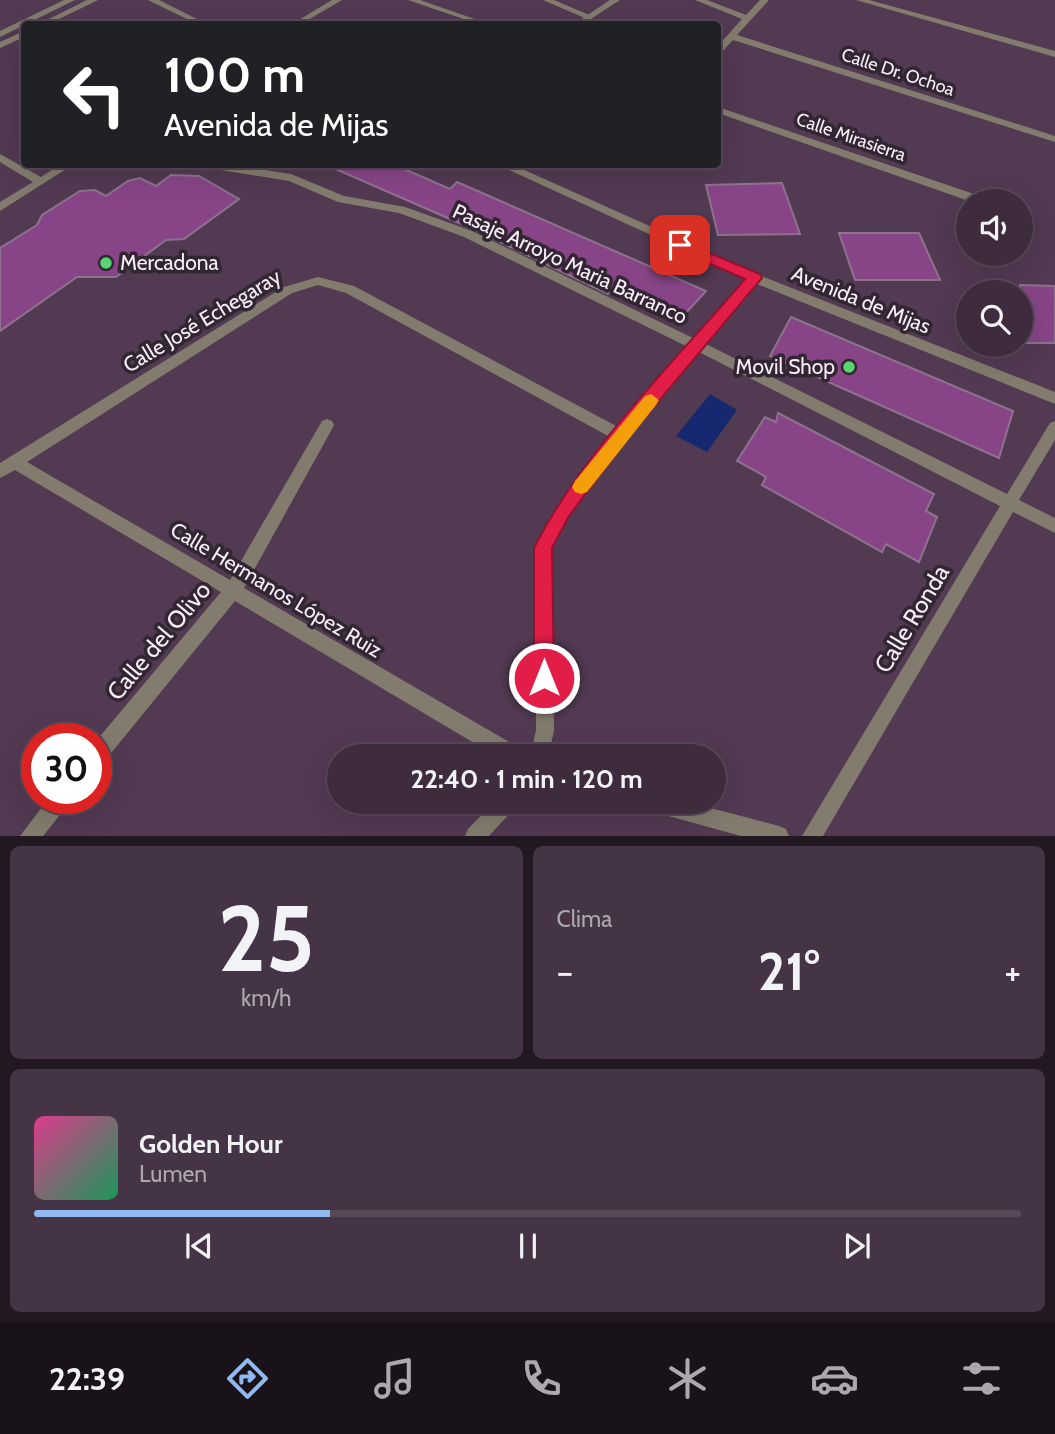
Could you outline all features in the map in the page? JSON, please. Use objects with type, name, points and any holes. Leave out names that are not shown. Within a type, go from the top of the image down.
[{"type":"street","points":[[28,21],[72,0]]},
{"type":"street","points":[[49,21],[94,0]]},
{"type":"street","points":[[152,0],[196,21]]},
{"type":"street","points":[[301,21],[338,0]]},
{"type":"street","points":[[412,0],[476,21]]},
{"type":"street","points":[[440,9],[457,0]]},
{"type":"street","points":[[547,0],[590,17]]},
{"type":"street","points":[[583,21],[616,0]]},
{"type":"street","points":[[699,0],[749,19]]},
{"type":"street","points":[[721,48],[765,0]]},
{"type":"street","points":[[860,0],[1055,54]]},
{"type":"street","points":[[0,34],[21,24]]},
{"type":"street","points":[[0,45],[21,35]]},
{"type":"street","name":"Calle Dr. Ochoa","points":[[731,36],[1055,139]]},
{"type":"street","name":"Calle Mirasierra","points":[[721,111],[956,192]]},
{"type":"street","points":[[0,157],[41,182]]},
{"type":"street","points":[[0,207],[63,168]]},
{"type":"street","name":"Pasaje Arroyo Maria Barranco","points":[[227,168],[291,178],[342,199],[401,210],[468,234],[698,346],[1055,526]]},
{"type":"street","name":"Avenida de Mijas","points":[[509,168],[755,278],[1055,398]]},
{"type":"street","points":[[542,744],[545,731],[543,548],[563,510],[621,435],[755,278]]},
{"type":"street","name":"Calle José Echegaray","points":[[0,471],[288,290],[318,281],[350,289],[621,435]]},
{"type":"street","name":"Calle del Olivo","points":[[112,737],[233,591],[327,425]]},
{"type":"street","name":"Calle Ronda","points":[[812,835],[1055,427]]},
{"type":"street","name":"Calle Hermanos López Ruiz","points":[[15,461],[494,744]]},
{"type":"street","points":[[30,835],[48,814]]},
{"type":"street","points":[[475,835],[495,814]]},
{"type":"street","points":[[699,814],[779,835]]},
{"type":"shaded area","points":[[710,394],[737,410],[707,452],[676,436]]},
{"type":"building","points":[[333,168],[402,168],[450,189],[457,182],[706,291],[683,316],[614,286],[608,294],[473,229]]},
{"type":"building","name":"Mercadona","points":[[171,175],[199,176],[239,199],[184,239],[166,240],[116,277],[77,277],[0,331],[0,248],[37,225],[42,215],[80,191],[95,190],[106,196],[128,181],[140,178],[156,186]]},
{"type":"building","points":[[782,183],[800,234],[718,235],[706,185]]},
{"type":"building","points":[[839,233],[919,233],[940,280],[855,280]]},
{"type":"building","points":[[1033,285],[1055,286],[1055,343],[1033,343]]},
{"type":"building","points":[[791,317],[1013,411],[999,458],[770,356]]},
{"type":"building","points":[[778,413],[934,494],[926,511],[937,517],[919,562],[886,544],[882,552],[762,485],[766,477],[737,461],[765,417],[776,422]]},
{"type":"slow traffic","points":[[581,487],[651,400]]},
{"type":"place","name":"Mercadona","points":[[106,263]]},
{"type":"place","name":"Movil Shop","points":[[849,367]]},
{"type":"route","points":[[544,678],[543,548],[563,510],[621,435],[755,278],[680,245]]}]
